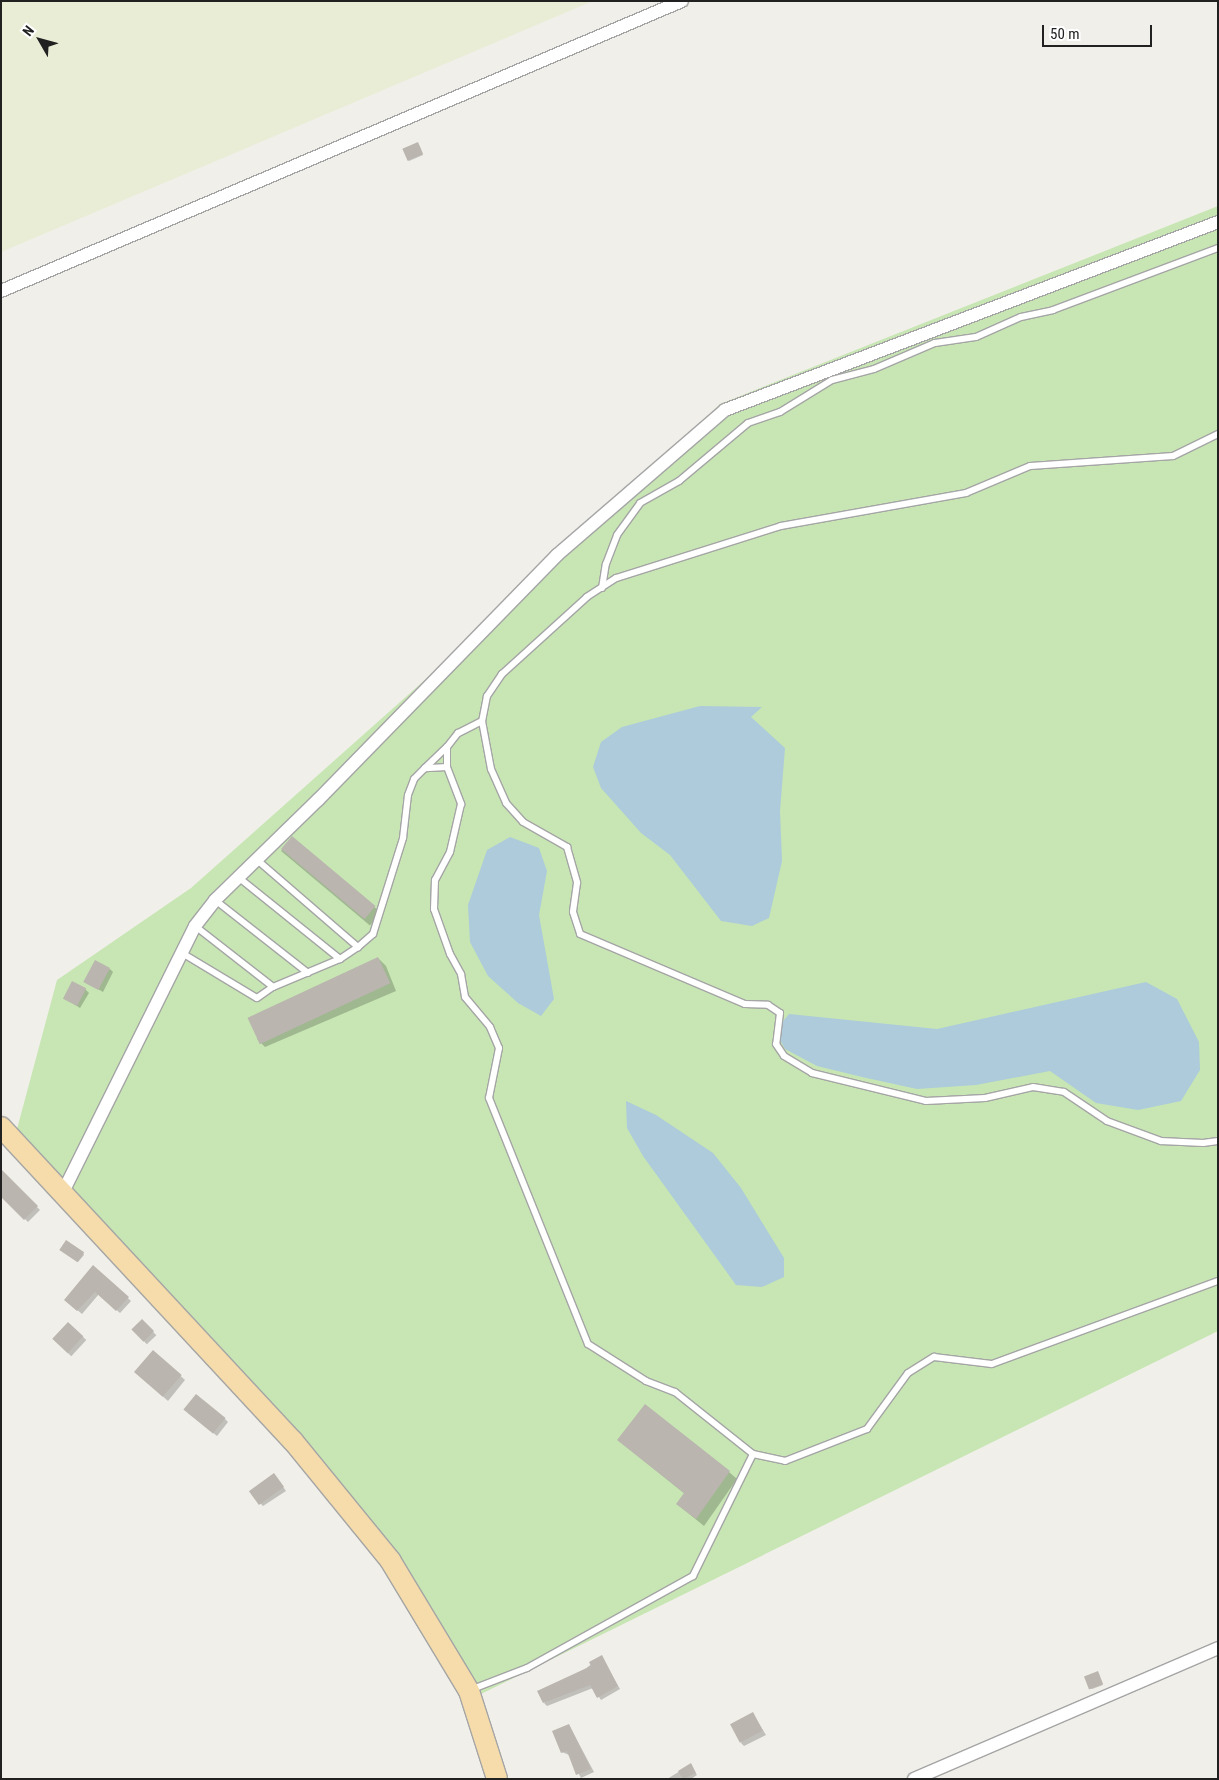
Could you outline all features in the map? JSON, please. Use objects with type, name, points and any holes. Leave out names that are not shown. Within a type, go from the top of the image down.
[{"type":"main road","points":[[1,1127],[293,1441],[348,1506],[416,1600],[469,1691],[497,1779]]},
{"type":"street","points":[[1,291],[682,1]]},
{"type":"street","points":[[62,1194],[195,926],[215,900],[237,876],[318,800],[557,555],[725,410],[1218,222]]},
{"type":"street","points":[[914,1779],[1218,1648]]},
{"type":"lane","points":[[602,588],[606,564],[617,535],[640,503],[679,481],[748,423],[780,412],[832,380],[874,369],[935,343],[976,337],[1021,317],[1053,310],[1218,248]]},
{"type":"lane","points":[[1218,434],[1173,456],[1030,466],[966,493],[781,526],[616,578],[587,597],[502,674],[487,696],[482,721],[491,769],[506,802],[522,822],[567,847],[577,883],[573,912],[580,934],[744,1004],[768,1005],[780,1013],[776,1044],[784,1056],[812,1073],[926,1102],[986,1098],[1033,1087],[1064,1092],[1107,1121],[1152,1139],[1203,1144],[1218,1141]]},
{"type":"lane","points":[[182,953],[257,998],[273,987],[340,958],[358,947],[373,934],[403,838],[408,795],[414,779],[447,747],[458,733],[482,721]]},
{"type":"lane","points":[[447,747],[447,767],[461,804],[450,852],[435,880],[434,910],[461,974],[465,997],[490,1027],[499,1048],[489,1098],[535,1217],[549,1240],[575,1315],[588,1344],[646,1381],[675,1392],[753,1454],[784,1461],[867,1429],[908,1372],[934,1357],[992,1364],[1218,1281]]},
{"type":"lane","points":[[425,768],[447,767]]},
{"type":"lane","points":[[256,859],[358,947]]},
{"type":"lane","points":[[237,876],[340,958]]},
{"type":"lane","points":[[215,900],[308,973]]},
{"type":"lane","points":[[195,926],[273,987]]},
{"type":"lane","points":[[469,1691],[527,1668],[693,1576],[753,1454]]},
{"type":"green space","points":[[1,1],[593,1],[1,252]]},
{"type":"green space","points":[[1218,206],[1218,1331],[477,1696],[379,1542],[17,1129],[57,980],[191,888],[571,550],[720,404]]},
{"type":"water","points":[[700,706],[762,707],[751,717],[785,748],[780,811],[782,861],[769,918],[752,926],[721,921],[670,855],[641,833],[601,788],[593,767],[601,742],[622,727]]},
{"type":"water","points":[[510,837],[539,848],[547,871],[539,915],[554,999],[541,1016],[518,1003],[488,976],[470,942],[468,905],[487,850]]},
{"type":"water","points":[[1146,982],[1177,999],[1199,1042],[1200,1070],[1181,1101],[1138,1110],[1096,1103],[1050,1071],[976,1085],[917,1089],[817,1066],[785,1049],[775,1031],[789,1014],[937,1029]]},
{"type":"water","points":[[626,1101],[656,1115],[713,1153],[741,1188],[784,1258],[784,1277],[762,1287],[736,1285],[643,1156],[627,1128]]},
{"type":"building","points":[[418,142],[423,154],[407,161],[402,149]]},
{"type":"building","points":[[292,836],[375,906],[365,919],[281,849]]},
{"type":"building","points":[[378,957],[390,983],[260,1044],[247,1018]]},
{"type":"building","points":[[95,960],[110,968],[98,990],[83,982]]},
{"type":"building","points":[[72,981],[86,988],[77,1006],[63,999]]},
{"type":"building","points":[[1,1169],[38,1206],[24,1220],[1,1197]]},
{"type":"building","points":[[66,1240],[84,1252],[78,1262],[59,1250]]},
{"type":"building","points":[[93,1265],[129,1297],[116,1311],[95,1292],[77,1311],[64,1300]]},
{"type":"building","points":[[142,1319],[154,1331],[143,1342],[131,1330]]},
{"type":"building","points":[[68,1322],[83,1336],[68,1353],[52,1339]]},
{"type":"building","points":[[153,1350],[182,1375],[163,1397],[134,1372]]},
{"type":"building","points":[[196,1394],[226,1418],[213,1433],[183,1410]]},
{"type":"building","points":[[645,1404],[730,1471],[696,1519],[676,1504],[684,1493],[617,1440]]},
{"type":"building","points":[[274,1473],[284,1487],[259,1505],[249,1491]]},
{"type":"building","points":[[602,1655],[618,1686],[597,1698],[590,1685],[543,1703],[537,1691],[591,1666],[589,1662]]},
{"type":"building","points":[[1098,1671],[1103,1684],[1089,1689],[1084,1676]]},
{"type":"building","points":[[753,1712],[763,1731],[740,1743],[730,1724]]},
{"type":"building","points":[[569,1724],[591,1769],[576,1775],[567,1751],[561,1753],[552,1731]]},
{"type":"building","points":[[691,1763],[696,1773],[683,1779],[678,1771]]}]
